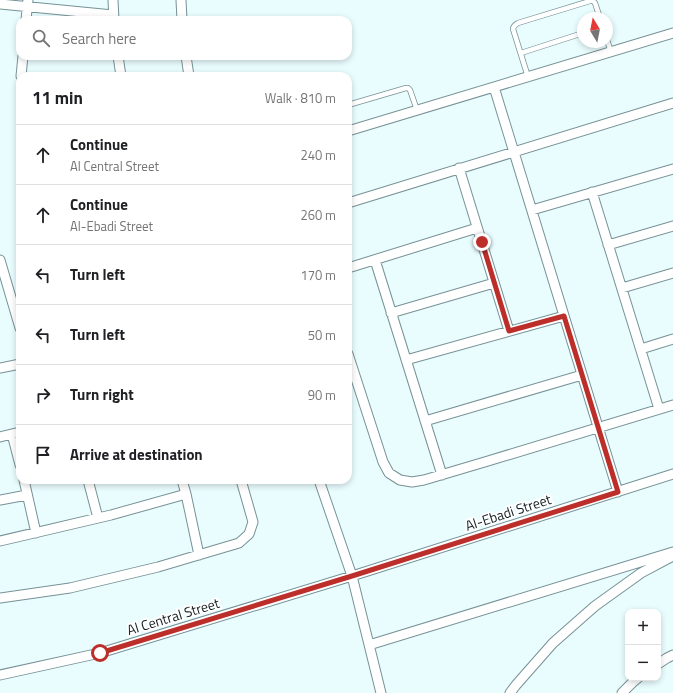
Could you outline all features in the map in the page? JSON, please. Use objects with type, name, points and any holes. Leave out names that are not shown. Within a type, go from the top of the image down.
[{"type":"street","points":[[113,0],[113,16]]},
{"type":"street","points":[[181,0],[182,16]]},
{"type":"street","points":[[0,4],[27,4],[101,16]]},
{"type":"street","points":[[26,16],[27,4]]},
{"type":"street","points":[[352,130],[673,33]]},
{"type":"street","points":[[21,72],[22,60]]},
{"type":"street","points":[[119,60],[120,72]]},
{"type":"street","points":[[187,60],[188,72]]},
{"type":"street","points":[[494,87],[618,492]]},
{"type":"street","points":[[352,202],[673,103]]},
{"type":"street","points":[[459,168],[509,331]]},
{"type":"street","points":[[532,210],[673,169]]},
{"type":"street","points":[[592,192],[659,409]]},
{"type":"street","points":[[608,245],[673,226]]},
{"type":"street","points":[[352,267],[477,228]]},
{"type":"street","points":[[0,260],[2,273],[16,301]]},
{"type":"street","points":[[375,260],[442,475]]},
{"type":"street","points":[[622,288],[673,273]]},
{"type":"street","points":[[391,313],[494,283]]},
{"type":"street","points":[[406,360],[564,316]]},
{"type":"street","points":[[641,349],[673,339]]},
{"type":"street","points":[[0,368],[16,365]]},
{"type":"street","points":[[352,366],[383,462],[389,473],[400,480],[412,482],[442,475],[673,405]]},
{"type":"street","points":[[425,421],[582,375]]},
{"type":"street","points":[[0,437],[16,433]]},
{"type":"street","name":"Al-Ebadi Street","points":[[352,576],[673,474]]},
{"type":"street","points":[[25,484],[36,533]]},
{"type":"street","points":[[89,484],[98,518]]},
{"type":"street","points":[[183,484],[199,555]]},
{"type":"street","points":[[0,598],[70,588],[158,567],[239,543],[249,534],[253,522],[242,484]]},
{"type":"street","points":[[320,484],[352,576],[381,693]]},
{"type":"street","points":[[0,541],[98,518],[186,494]]},
{"type":"street","points":[[0,500],[27,495]]},
{"type":"street","points":[[369,645],[673,552]]},
{"type":"street","points":[[510,693],[553,643],[595,606],[641,574],[673,556]]},
{"type":"street","name":"Al Central Street","points":[[0,675],[100,653],[352,576]]},
{"type":"street","points":[[661,662],[673,655]]},
{"type":"street","points":[[622,693],[635,681]]},
{"type":"street","points":[[631,693],[636,681]]},
{"type":"lane","points":[[528,77],[513,27],[518,23],[590,1],[594,1],[598,12]]},
{"type":"lane","points":[[521,53],[577,35]]},
{"type":"lane","points":[[610,48],[611,52]]},
{"type":"lane","points":[[352,105],[408,88],[417,110]]},
{"type":"route","points":[[100,653],[352,576],[618,492],[564,316],[509,331],[482,242]]}]
